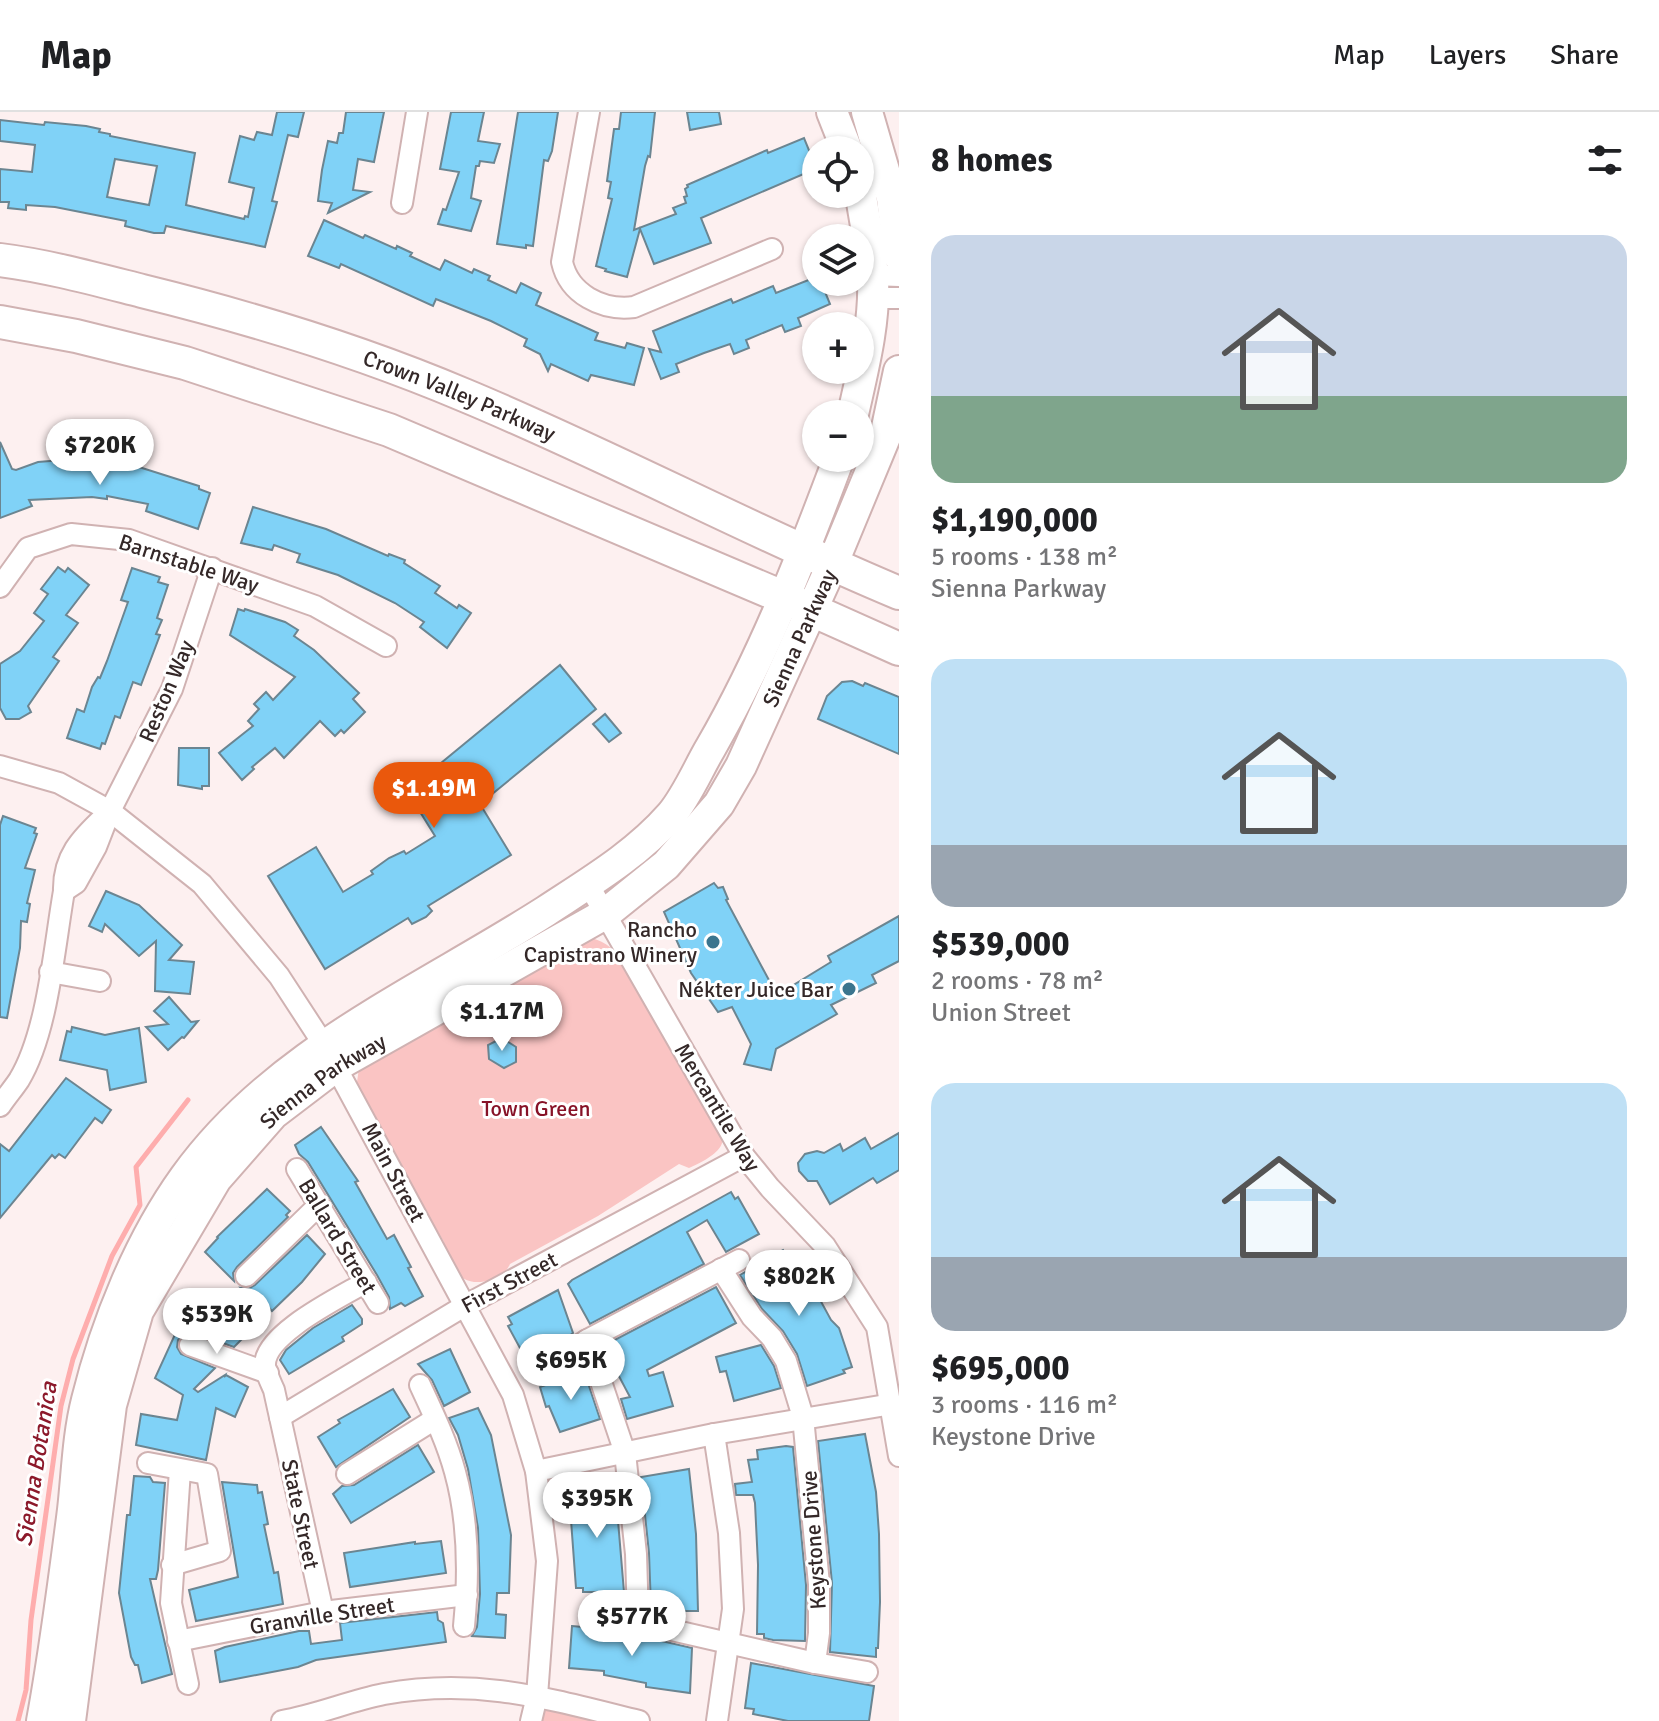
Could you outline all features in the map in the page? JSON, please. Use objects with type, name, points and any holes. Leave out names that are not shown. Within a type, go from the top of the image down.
[{"type":"main road","points":[[832,112],[841,136]]},
{"type":"main road","points":[[867,112],[892,198],[899,256]]},
{"type":"main road","points":[[856,400],[886,286],[865,208]]},
{"type":"main road","name":"Crown Valley Parkway","points":[[0,260],[95,279],[215,309],[383,362],[465,395],[899,593]]},
{"type":"main road","points":[[0,322],[76,336],[185,363],[389,430],[899,649]]},
{"type":"main road","name":"Sienna Parkway","points":[[330,1055],[605,914],[666,865],[719,804],[741,766],[798,604],[818,558],[885,437],[899,371]]},
{"type":"main road","name":"Sienna Parkway","points":[[818,558],[836,472]]},
{"type":"main road","name":"Sienna Parkway","points":[[52,1720],[86,1403],[110,1323],[147,1240],[185,1177],[232,1121],[630,854],[673,812],[798,604]]},
{"type":"street","points":[[402,203],[417,112]]},
{"type":"street","points":[[589,112],[562,262],[566,277],[577,292],[615,309],[634,307],[772,249]]},
{"type":"street","name":"Barnstable Way","points":[[0,587],[28,548],[71,534],[129,540],[315,606],[386,646]]},
{"type":"street","name":"Reston Way","points":[[0,1106],[20,1079],[36,1037],[64,891],[64,874],[80,840],[110,811],[172,689],[212,568]]},
{"type":"street","name":"Main Street","points":[[0,766],[59,783],[110,811],[202,884],[279,976],[330,1055],[513,1395],[536,1471],[547,1561],[537,1696],[531,1721]]},
{"type":"street","name":"Mercantile Way","points":[[588,884],[744,1156],[825,1246],[877,1327],[899,1456]]},
{"type":"street","points":[[50,972],[100,981]]},
{"type":"street","name":"First Street","points":[[280,1417],[466,1305],[744,1156]]},
{"type":"street","name":"Ballard Street","points":[[297,1169],[378,1303]]},
{"type":"street","points":[[246,1276],[319,1205]]},
{"type":"street","name":"Keystone Drive","points":[[558,1359],[587,1340],[730,1264],[752,1317],[772,1338],[786,1361],[803,1417],[819,1584],[819,1633],[815,1663]]},
{"type":"street","points":[[268,1373],[265,1365],[271,1345],[293,1326],[366,1282]]},
{"type":"street","points":[[587,1340],[625,1453],[636,1554],[638,1620]]},
{"type":"street","points":[[190,1345],[268,1373]]},
{"type":"street","name":"State Street","points":[[268,1373],[323,1612]]},
{"type":"street","points":[[420,1385],[455,1471],[466,1524],[464,1626]]},
{"type":"street","points":[[536,1471],[803,1417],[892,1404]]},
{"type":"street","points":[[347,1474],[435,1419]]},
{"type":"street","points":[[714,1434],[729,1533],[733,1609],[717,1721]]},
{"type":"street","points":[[148,1463],[207,1474],[220,1551],[172,1565]]},
{"type":"street","points":[[180,1470],[171,1603],[188,1684]]},
{"type":"street","name":"Granville Street","points":[[178,1641],[323,1612],[467,1595]]},
{"type":"street","points":[[611,1616],[867,1672]]},
{"type":"street","points":[[282,1721],[383,1695],[451,1686],[490,1688],[537,1696],[639,1721]]},
{"type":"green space","name":"Town Green","points":[[592,938],[609,947],[624,964],[703,1106],[720,1127],[722,1143],[718,1150],[701,1162],[689,1168],[679,1164],[598,1216],[510,1264],[499,1276],[472,1282],[452,1268],[444,1242],[367,1115],[356,1089],[359,1068]]},
{"type":"green space","points":[[544,1709],[598,1721],[541,1721]]},
{"type":"building","points":[[277,112],[304,112],[298,137],[288,135],[272,201],[277,202],[265,247],[166,226],[164,233],[154,233],[125,226],[126,221],[55,207],[26,205],[26,210],[8,208],[9,202],[0,202],[0,169],[32,172],[35,145],[0,141],[0,120],[86,126],[100,129],[99,132],[110,136],[195,153],[186,205],[244,219],[248,217],[254,188],[229,182],[240,136],[254,140],[257,132],[272,135]],"holes":[[[115,159],[157,166],[149,205],[107,197]]]},
{"type":"building","points":[[346,112],[384,112],[374,162],[358,159],[353,190],[370,192],[328,213],[332,203],[318,201],[322,170],[328,141],[337,143],[339,133],[343,133]]},
{"type":"building","points":[[451,112],[484,112],[478,141],[500,144],[494,163],[480,161],[476,166],[471,198],[481,201],[471,231],[438,224],[459,172],[440,169]]},
{"type":"building","points":[[518,112],[558,112],[552,151],[548,161],[544,160],[533,246],[526,245],[526,248],[497,244]]},
{"type":"building","points":[[621,112],[655,112],[650,157],[645,166],[634,230],[676,214],[673,208],[686,203],[687,185],[767,150],[768,153],[802,139],[802,175],[701,218],[711,243],[654,264],[640,229],[627,277],[596,266],[612,199],[608,198],[611,182],[607,181],[614,129],[619,129]]},
{"type":"building","points":[[687,112],[719,112],[721,124],[690,130]]},
{"type":"building","points":[[324,220],[363,238],[365,235],[396,249],[397,246],[440,270],[445,260],[472,273],[474,269],[490,276],[488,280],[516,293],[521,283],[541,293],[536,305],[598,333],[595,340],[625,348],[627,343],[644,348],[634,385],[591,375],[588,381],[551,364],[548,371],[540,354],[524,346],[527,339],[491,321],[436,299],[433,306],[341,264],[339,268],[308,256]]},
{"type":"building","points":[[802,283],[802,296],[827,296],[830,304],[812,312],[802,312],[798,318],[801,326],[785,332],[782,325],[746,340],[749,348],[734,354],[730,344],[704,353],[676,364],[679,372],[661,379],[649,349],[661,352],[653,331],[731,299],[733,303],[773,286],[776,293]]},
{"type":"building","points":[[0,442],[12,469],[16,470],[38,462],[99,457],[199,486],[199,489],[210,493],[198,529],[146,511],[148,504],[107,496],[107,499],[29,500],[32,506],[0,518]]},
{"type":"building","points":[[253,507],[326,529],[388,556],[405,560],[404,563],[440,586],[435,593],[457,608],[459,605],[471,613],[447,648],[420,627],[424,622],[395,603],[338,575],[297,562],[300,554],[274,545],[272,550],[241,543]]},
{"type":"building","points":[[58,567],[65,572],[68,568],[89,585],[66,615],[78,623],[53,657],[59,661],[28,706],[31,712],[19,719],[6,719],[0,708],[0,664],[20,651],[44,621],[34,613],[48,594],[41,589]]},
{"type":"building","points":[[132,568],[160,577],[158,582],[168,585],[157,618],[162,620],[156,634],[160,635],[141,685],[133,682],[120,718],[115,716],[105,744],[102,743],[100,749],[67,738],[77,709],[84,712],[92,687],[100,678],[107,661],[128,602],[121,600]]},
{"type":"building","points":[[238,609],[285,622],[298,630],[294,636],[314,650],[359,693],[353,699],[365,712],[344,733],[341,730],[335,736],[320,721],[284,758],[275,748],[242,780],[219,753],[253,726],[248,721],[259,709],[254,704],[266,692],[273,700],[295,677],[230,635]]},
{"type":"building","points":[[560,665],[596,709],[480,804],[511,855],[428,906],[432,911],[426,917],[412,924],[408,918],[325,969],[268,876],[316,847],[343,892],[373,874],[371,871],[389,858],[404,851],[406,854],[435,836],[407,791]]},
{"type":"building","points":[[852,681],[899,697],[899,754],[818,719],[827,696],[842,682]]},
{"type":"building","points":[[605,714],[621,733],[609,742],[593,724]]},
{"type":"building","points":[[179,748],[209,748],[209,786],[202,786],[202,789],[178,785]]},
{"type":"building","points":[[3,816],[36,828],[34,833],[37,834],[25,868],[35,870],[27,903],[30,904],[27,922],[21,921],[20,948],[7,1018],[0,1017],[0,825]]},
{"type":"building","points":[[714,883],[718,888],[723,887],[726,900],[777,995],[831,962],[828,956],[899,916],[899,961],[872,975],[876,983],[831,1005],[837,1014],[776,1049],[771,1070],[744,1064],[751,1044],[732,1007],[718,1012],[691,973],[664,912]]},
{"type":"building","points":[[106,891],[139,905],[182,945],[169,960],[194,962],[190,994],[155,991],[156,941],[139,956],[105,924],[102,932],[89,926]]},
{"type":"building","points":[[169,997],[191,1022],[198,1021],[184,1038],[168,1050],[146,1027],[168,1024],[154,1011]]},
{"type":"building","points":[[72,1027],[105,1035],[139,1028],[146,1082],[110,1090],[107,1070],[60,1060],[67,1031],[71,1032]]},
{"type":"building","points":[[502,1038],[516,1047],[516,1062],[504,1068],[489,1059],[488,1045]]},
{"type":"building","points":[[66,1078],[111,1110],[102,1123],[95,1118],[65,1158],[59,1154],[55,1158],[52,1155],[0,1218],[0,1144],[9,1151]]},
{"type":"building","points":[[321,1127],[358,1181],[355,1182],[387,1239],[394,1235],[411,1267],[408,1268],[423,1296],[405,1306],[401,1303],[390,1309],[389,1297],[377,1275],[308,1162],[299,1154],[295,1145]]},
{"type":"building","points":[[899,1133],[899,1170],[877,1183],[873,1178],[830,1204],[817,1181],[808,1181],[799,1171],[798,1163],[805,1154],[824,1153],[840,1144],[843,1151],[865,1138],[871,1149]]},
{"type":"building","points":[[267,1189],[290,1211],[286,1215],[288,1217],[237,1267],[233,1273],[234,1281],[205,1252]]},
{"type":"building","points":[[731,1192],[735,1199],[738,1197],[759,1234],[726,1252],[707,1220],[687,1232],[704,1264],[590,1324],[568,1284],[572,1280]]},
{"type":"building","points":[[307,1235],[325,1254],[272,1311],[270,1309],[262,1318],[255,1311],[242,1339],[234,1347],[187,1332],[178,1340],[177,1347],[181,1354],[215,1368],[194,1389],[198,1392],[225,1375],[248,1387],[235,1417],[216,1408],[206,1460],[136,1445],[141,1414],[177,1420],[183,1395],[155,1378],[178,1328],[170,1324],[182,1295],[224,1311],[244,1291],[241,1288],[248,1289],[255,1285]]},
{"type":"building","points":[[783,1250],[800,1279],[814,1298],[818,1296],[839,1328],[852,1367],[843,1370],[845,1373],[807,1386],[797,1354],[740,1275]]},
{"type":"building","points":[[716,1287],[736,1323],[647,1370],[649,1376],[663,1372],[673,1406],[627,1419],[621,1399],[630,1397],[603,1346]]},
{"type":"building","points":[[558,1290],[573,1333],[546,1353],[527,1361],[508,1326],[512,1324],[508,1317]]},
{"type":"building","points":[[352,1305],[362,1324],[342,1337],[344,1341],[289,1374],[280,1360],[286,1350],[313,1328]]},
{"type":"building","points":[[761,1345],[774,1366],[781,1388],[734,1401],[726,1371],[720,1372],[716,1357]]},
{"type":"building","points":[[450,1349],[470,1392],[444,1406],[432,1380],[418,1364]]},
{"type":"building","points":[[584,1371],[600,1419],[560,1432],[549,1406],[546,1407],[540,1387]]},
{"type":"building","points":[[393,1389],[410,1417],[336,1467],[318,1437],[340,1423],[338,1420]]},
{"type":"building","points":[[478,1408],[491,1435],[511,1535],[509,1593],[497,1593],[496,1614],[506,1615],[505,1638],[472,1636],[477,1627],[480,1594],[478,1528],[468,1469],[458,1435],[449,1418]]},
{"type":"building","points":[[865,1434],[876,1492],[879,1534],[880,1602],[876,1657],[830,1652],[832,1583],[818,1441]]},
{"type":"building","points":[[418,1445],[434,1472],[351,1523],[333,1494],[342,1486],[354,1485]]},
{"type":"building","points":[[793,1447],[806,1585],[805,1641],[773,1640],[764,1638],[764,1634],[757,1634],[755,1503],[753,1495],[736,1495],[735,1484],[752,1482],[748,1460],[758,1459],[757,1450]]},
{"type":"building","points":[[689,1469],[696,1534],[698,1611],[651,1607],[641,1477]]},
{"type":"building","points":[[134,1476],[150,1477],[153,1482],[165,1483],[158,1570],[156,1579],[150,1579],[172,1674],[142,1683],[138,1665],[131,1657],[119,1593]]},
{"type":"building","points":[[222,1482],[257,1485],[258,1493],[262,1492],[268,1524],[264,1525],[274,1573],[278,1572],[283,1604],[196,1621],[189,1590],[238,1577]]},
{"type":"building","points":[[615,1485],[624,1592],[583,1592],[583,1588],[576,1588],[572,1491]]},
{"type":"building","points":[[441,1541],[446,1573],[350,1587],[344,1553]]},
{"type":"building","points":[[437,1612],[438,1620],[443,1623],[446,1642],[316,1660],[298,1667],[220,1682],[215,1651],[225,1647],[299,1631],[309,1631],[311,1644],[342,1640],[340,1623]]},
{"type":"building","points":[[572,1626],[614,1630],[692,1648],[690,1693],[646,1687],[646,1683],[604,1675],[604,1671],[569,1668]]},
{"type":"building","points":[[751,1663],[874,1686],[869,1721],[788,1721],[753,1714],[754,1709],[745,1708]]},
{"type":"waterway","name":"Sienna Botanica","points":[[18,1721],[26,1690],[31,1620],[61,1406],[73,1359],[112,1256],[140,1205],[136,1167],[188,1100]]},
{"type":"place","name":"Rancho Capistrano Winery","points":[[713,942]]},
{"type":"place","name":"Nékter Juice Bar","points":[[849,989]]}]
